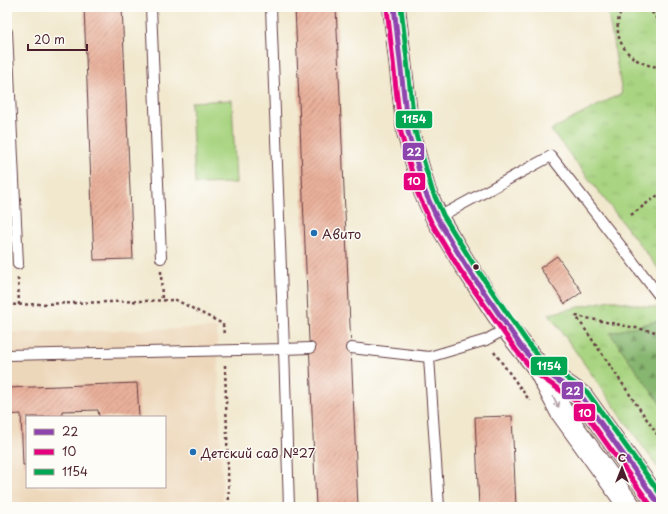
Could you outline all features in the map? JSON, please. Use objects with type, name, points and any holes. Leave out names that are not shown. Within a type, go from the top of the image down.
[{"type":"main road","points":[[394,7],[408,132],[425,192],[437,218],[507,328],[538,367],[560,411],[630,507]]},
{"type":"main road","points":[[538,367],[582,396],[661,507]]},
{"type":"lane","points":[[151,7],[161,258]]},
{"type":"lane","points":[[270,7],[289,507]]},
{"type":"lane","points":[[7,32],[18,264]]},
{"type":"lane","points":[[437,218],[551,156],[658,294]]},
{"type":"lane","points":[[351,348],[429,357],[486,340],[507,328]]},
{"type":"lane","points":[[7,355],[310,348]]},
{"type":"lane","points":[[429,357],[439,507]]},
{"type":"path","points":[[623,7],[618,21],[619,32],[626,50],[634,59],[642,64],[661,67]]},
{"type":"path","points":[[648,7],[661,24]]},
{"type":"path","points":[[631,215],[661,193]]},
{"type":"path","points":[[161,258],[162,301]]},
{"type":"path","points":[[18,264],[19,305]]},
{"type":"path","points":[[7,305],[176,300],[223,324],[229,507]]},
{"type":"path","points":[[661,333],[576,316],[661,440]]},
{"type":"shaded area","name":"Детский сад №27","points":[[217,328],[223,507],[7,507],[7,333]]},
{"type":"green space","points":[[607,7],[661,7],[661,272],[551,130],[622,93]]},
{"type":"green space","points":[[232,100],[236,183],[195,184],[191,102]]},
{"type":"green space","points":[[610,300],[661,309],[661,472],[549,314]]},
{"type":"green space","points":[[661,320],[661,405],[610,333]]},
{"type":"building","points":[[84,7],[122,7],[133,259],[94,260]]},
{"type":"building","points":[[295,7],[336,7],[358,507],[316,507]]},
{"type":"building","points":[[557,256],[582,292],[565,304],[540,268]]},
{"type":"building","points":[[137,383],[139,416],[99,416],[98,410],[62,411],[62,416],[26,416],[26,465],[23,465],[21,414],[7,415],[7,388]]},
{"type":"building","points":[[512,416],[516,507],[479,507],[475,417]]},
{"type":"transit line","name":"22","points":[[394,7],[408,132],[425,192],[437,218],[466,266],[521,346],[538,367],[582,397],[661,507]]},
{"type":"transit line","name":"1154","points":[[401,7],[415,131],[432,190],[443,215],[472,262],[527,342],[543,362],[587,392],[661,495]]},
{"type":"transit line","name":"10","points":[[387,8],[401,133],[418,194],[431,222],[460,270],[516,350],[534,372],[577,402],[652,507]]},
{"type":"place","name":"Авито","points":[[314,233]]},
{"type":"place","name":"Детский сад №27","points":[[193,452]]}]
